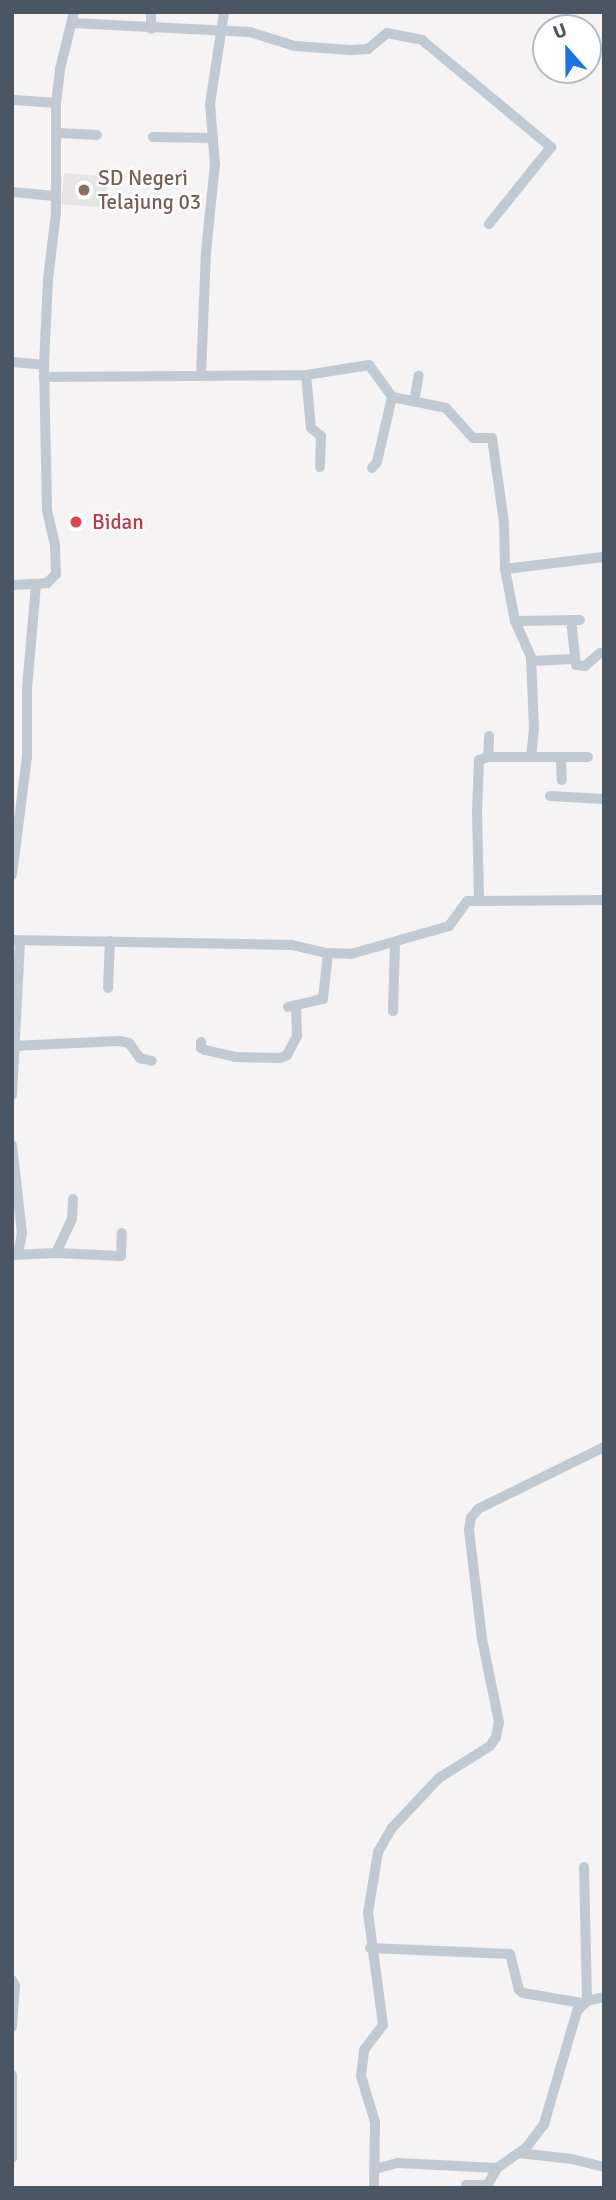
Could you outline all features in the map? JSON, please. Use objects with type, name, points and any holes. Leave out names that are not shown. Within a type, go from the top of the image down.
[{"type":"street","points":[[150,29],[151,12]]},
{"type":"street","points":[[201,376],[206,252],[214,174],[210,104],[224,12]]},
{"type":"street","points":[[12,585],[36,585],[51,581],[57,567],[47,509],[44,371],[58,133],[56,103],[60,69],[73,18],[150,29],[256,33],[295,46],[349,50],[368,49],[387,33],[425,42],[551,147],[489,224]]},
{"type":"street","points":[[15,100],[56,103]]},
{"type":"street","points":[[58,133],[97,135]]},
{"type":"street","points":[[153,137],[213,138]]},
{"type":"street","points":[[12,192],[55,196]]},
{"type":"street","points":[[12,362],[44,371],[201,376],[306,375],[369,365],[392,397],[446,408],[473,438],[492,438],[504,522],[505,569],[515,621],[531,661],[534,729],[531,757]]},
{"type":"street","points":[[306,375],[311,428],[321,436],[320,467]]},
{"type":"street","points":[[414,402],[419,375]]},
{"type":"street","points":[[372,468],[377,462],[392,397]]},
{"type":"street","points":[[505,569],[603,557]]},
{"type":"street","points":[[12,874],[27,757],[27,689],[36,585]]},
{"type":"street","points":[[515,621],[575,620],[573,659],[576,665],[585,666],[600,653]]},
{"type":"street","points":[[531,661],[573,659]]},
{"type":"street","points":[[488,757],[489,736]]},
{"type":"street","points":[[480,900],[477,811],[479,760],[488,757],[588,757]]},
{"type":"street","points":[[561,757],[562,780]]},
{"type":"street","points":[[550,796],[604,799]]},
{"type":"street","points":[[12,1095],[16,940],[292,945],[328,953],[351,954],[449,926],[455,921],[464,903],[480,900],[604,900]]},
{"type":"street","points":[[108,988],[110,941]]},
{"type":"street","points":[[393,1011],[395,943]]},
{"type":"street","points":[[201,1042],[201,1048],[205,1050],[235,1057],[280,1058],[288,1055],[297,1036],[292,1006],[323,999],[328,953]]},
{"type":"street","points":[[14,1046],[119,1041],[131,1044],[139,1057],[152,1061]]},
{"type":"street","points":[[12,1145],[22,1233],[22,1247],[15,1254]]},
{"type":"street","points":[[56,1253],[72,1219],[73,1199]]},
{"type":"street","points":[[15,1254],[121,1256],[122,1233]]},
{"type":"street","points":[[374,2188],[375,2122],[360,2076],[364,2050],[383,2025],[370,1948],[370,1896],[378,1852],[385,1839],[439,1779],[483,1753],[496,1737],[498,1711],[482,1639],[469,1530],[471,1518],[478,1509],[604,1447]]},
{"type":"street","points":[[466,2185],[486,2187],[497,2168],[519,2153],[547,2118],[577,2011],[584,2002],[584,1867]]},
{"type":"street","points":[[370,1948],[510,1954],[519,1990],[584,2002],[604,1997]]},
{"type":"street","points":[[12,1980],[15,1986],[12,2027]]},
{"type":"street","points":[[12,2076],[12,2158]]},
{"type":"street","points":[[519,2153],[572,2159],[604,2167]]},
{"type":"street","points":[[375,2169],[398,2163],[497,2168]]},
{"type":"shaded area","name":"SD Negeri Telajung 03","points":[[64,173],[108,177],[105,208],[61,204]]},
{"type":"place","name":"SD Negeri Telajung 03","points":[[84,190]]},
{"type":"place","name":"Bidan","points":[[76,522]]}]
